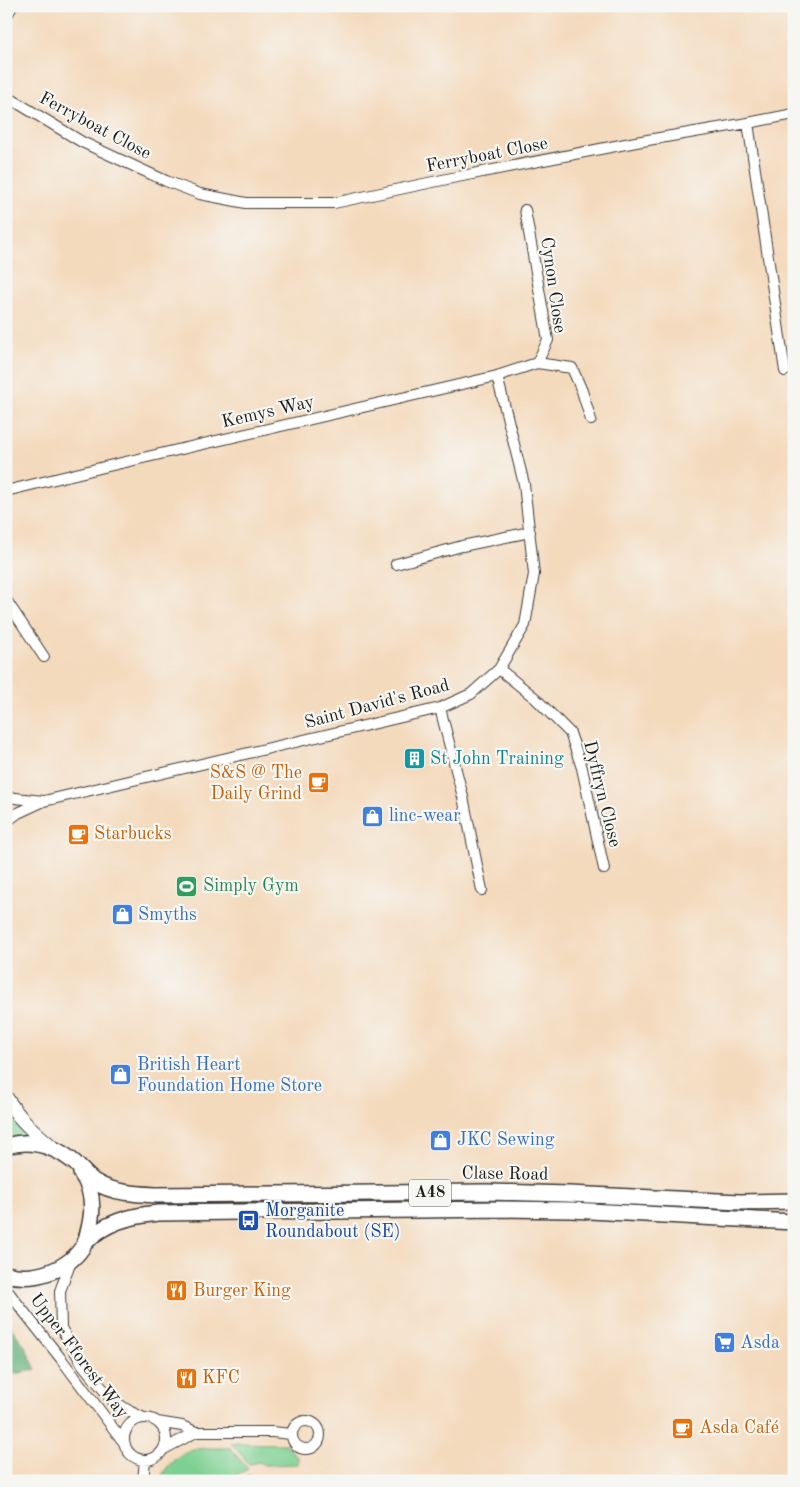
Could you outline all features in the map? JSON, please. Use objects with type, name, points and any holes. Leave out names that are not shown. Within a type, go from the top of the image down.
[{"type":"main road","points":[[6,1146],[16,1143],[36,1143],[54,1149]]},
{"type":"main road","name":"Clase Road","points":[[54,1149],[74,1163],[94,1181],[132,1194],[486,1192],[740,1202],[794,1201]]},
{"type":"main road","points":[[6,1274],[31,1277],[53,1271],[72,1258],[85,1243],[93,1214],[92,1196],[85,1178],[74,1163]]},
{"type":"main road","name":"Clase Road","points":[[85,1243],[94,1233],[118,1221],[135,1216],[158,1213],[510,1209],[794,1222]]},
{"type":"street","points":[[6,13],[10,6]]},
{"type":"street","name":"Ferryboat Close","points":[[6,96],[82,142],[166,182],[200,194],[246,203],[334,203],[446,179],[794,114]]},
{"type":"street","points":[[748,123],[785,371]]},
{"type":"street","name":"Cynon Close","points":[[525,210],[548,340],[537,363]]},
{"type":"street","points":[[537,363],[572,368],[591,420]]},
{"type":"street","name":"Kemys Way","points":[[6,491],[113,464],[497,376],[537,363]]},
{"type":"street","name":"Saint David's Road","points":[[6,822],[18,813],[44,801],[440,708],[471,694],[499,669],[525,625],[534,574],[524,484],[497,376]]},
{"type":"street","points":[[396,564],[462,546],[530,532]]},
{"type":"street","points":[[6,600],[44,657]]},
{"type":"street","name":"Dyffryn Close","points":[[499,669],[535,698],[570,733],[582,768],[604,869]]},
{"type":"street","points":[[440,708],[463,797],[482,890]]},
{"type":"street","name":"Saint David's Road","points":[[6,797],[44,801]]},
{"type":"street","points":[[6,1098],[15,1113],[26,1125],[54,1149]]},
{"type":"street","name":"Upper Fforest Way","points":[[72,1258],[60,1291],[61,1328],[83,1365],[112,1400],[144,1418]]},
{"type":"street","name":"Upper Fforest Way","points":[[6,1289],[125,1444]]},
{"type":"street","points":[[196,1432],[164,1449],[156,1457],[145,1460],[132,1456],[125,1444],[127,1430],[137,1420],[144,1418],[182,1426],[196,1432],[272,1432],[292,1434]]},
{"type":"street","points":[[157,1422],[165,1431],[166,1443],[164,1449]]},
{"type":"street","points":[[143,1481],[145,1460]]},
{"type":"green space","points":[[6,1113],[27,1136],[6,1137]]},
{"type":"green space","points":[[6,1321],[25,1346],[36,1370],[6,1375]]},
{"type":"green space","points":[[231,1443],[286,1444],[298,1458],[298,1464],[264,1465],[260,1462],[249,1464]]},
{"type":"green space","points":[[230,1448],[248,1469],[225,1481],[160,1481],[168,1467],[180,1455],[192,1449]]},
{"type":"place","name":"St John Training","points":[[414,759]]},
{"type":"place","name":"S&S @ The Daily Grind","points":[[318,783]]},
{"type":"place","name":"linc-wear","points":[[373,816]]},
{"type":"place","name":"Starbucks","points":[[78,834]]},
{"type":"place","name":"Simply Gym","points":[[187,886]]},
{"type":"place","name":"Smyths","points":[[122,915]]},
{"type":"place","name":"British Heart Foundation Home Store","points":[[121,1075]]},
{"type":"place","name":"JKC Sewing","points":[[441,1140]]},
{"type":"place","name":"Morganite Roundabout (SE)","points":[[249,1221]]},
{"type":"place","name":"Burger King","points":[[177,1291]]},
{"type":"place","name":"Asda","points":[[724,1343]]},
{"type":"place","name":"KFC","points":[[186,1378]]},
{"type":"place","name":"Asda Café","points":[[683,1428]]}]
